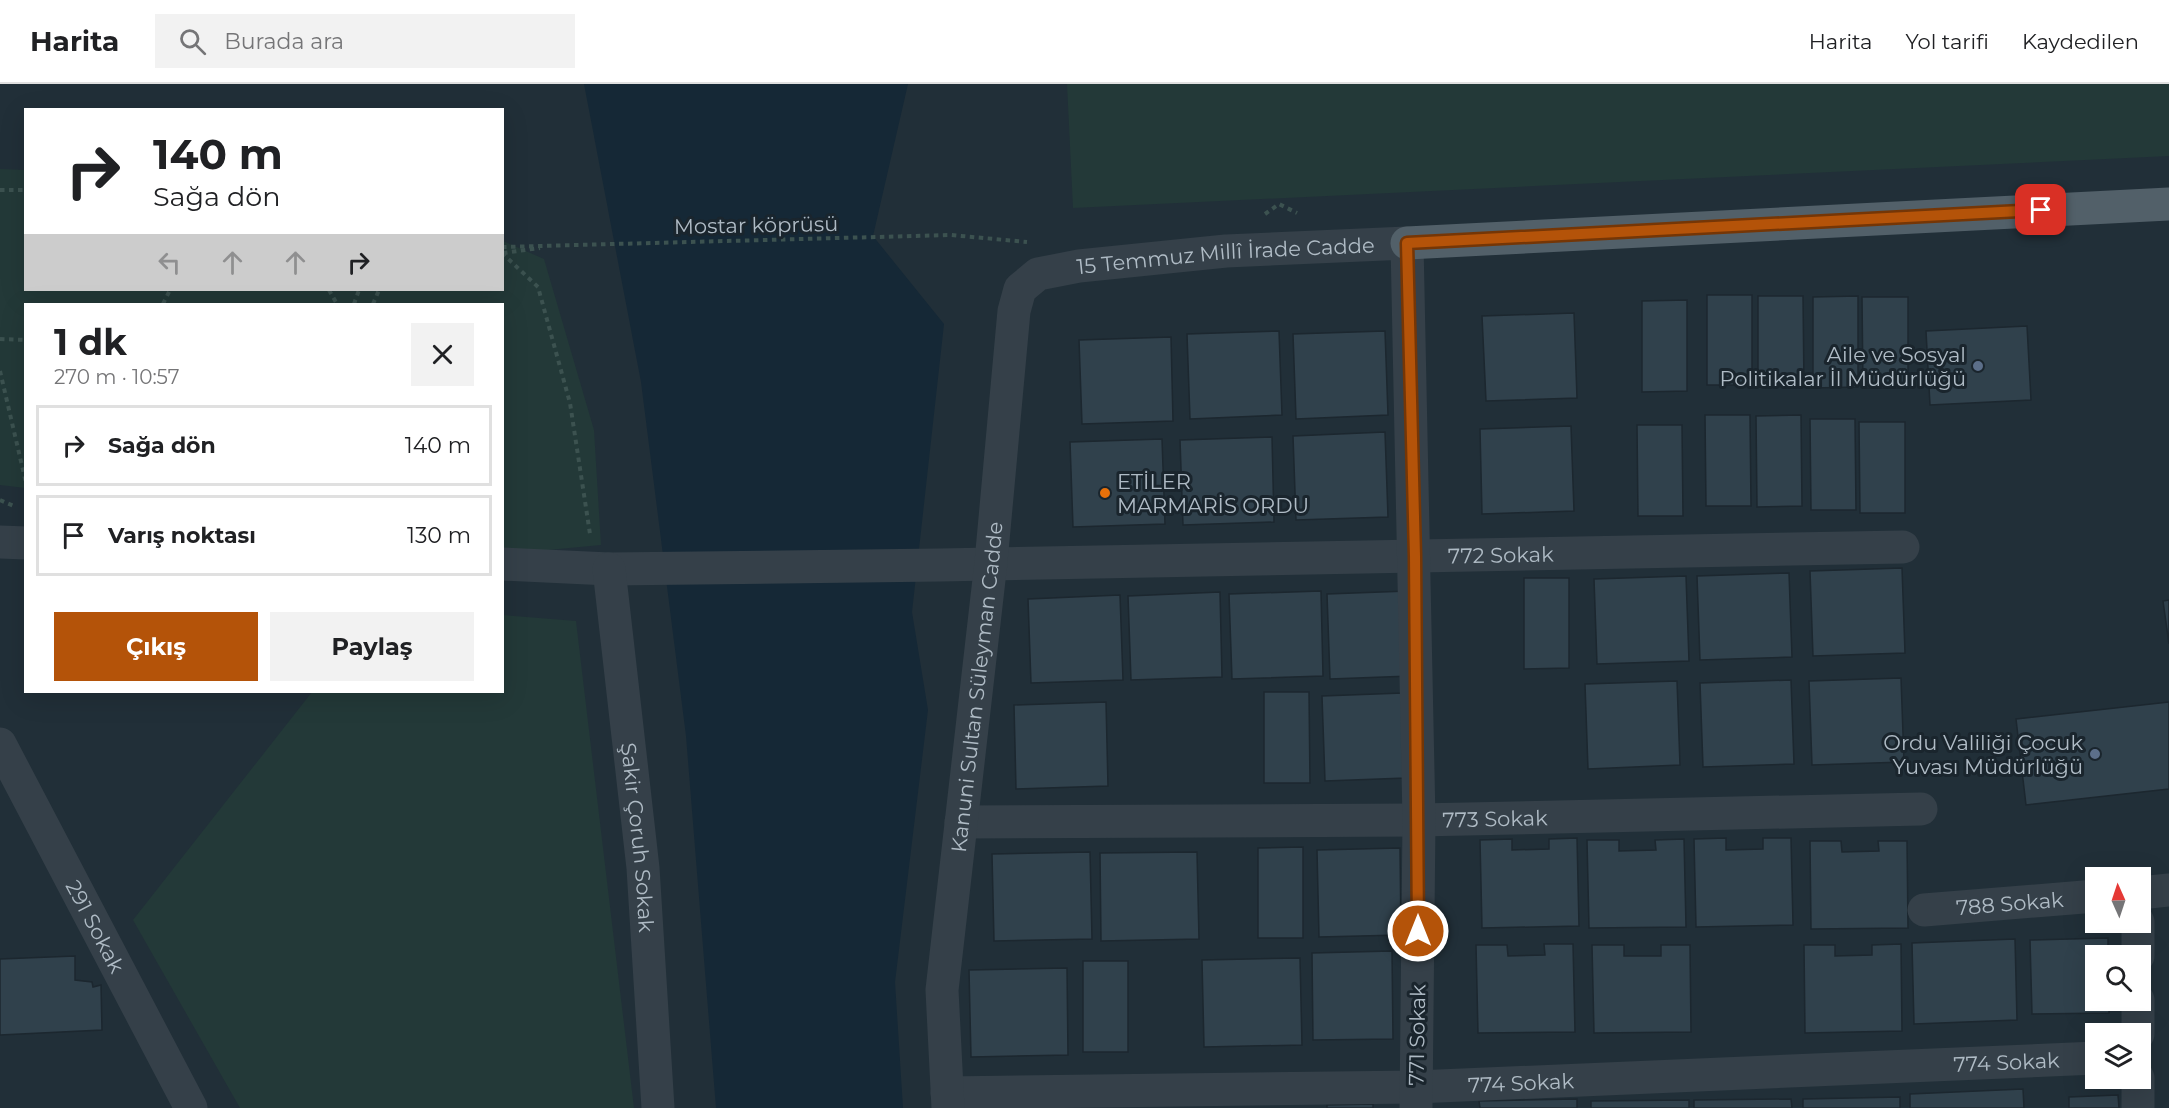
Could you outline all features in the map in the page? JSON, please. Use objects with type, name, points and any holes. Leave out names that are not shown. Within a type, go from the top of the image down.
[{"type":"main road","name":"15 Temmuz Millî İrade Cadde","points":[[1407,243],[2169,204]]},
{"type":"street","name":"15 Temmuz Millî İrade Cadde","points":[[1038,274],[1079,266],[1226,251],[1407,243]]},
{"type":"street","name":"771 Sokak","points":[[1407,243],[1419,820],[1416,1098]]},
{"type":"street","name":"Kanuni Sultan Süleyman Cadde","points":[[947,1100],[942,990],[992,562],[1014,311],[1020,289],[1038,274]]},
{"type":"street","points":[[0,542],[24,543]]},
{"type":"street","name":"772 Sokak","points":[[504,564],[614,568],[940,565],[992,562],[1902,547]]},
{"type":"street","name":"Şakir Çoruh Sokak","points":[[614,568],[643,868],[658,1108]]},
{"type":"street","name":"291 Sokak","points":[[0,744],[191,1108]]},
{"type":"street","name":"773 Sokak","points":[[961,822],[1419,820],[1921,809]]},
{"type":"street","points":[[2151,892],[2169,890]]},
{"type":"street","name":"788 Sokak","points":[[1924,910],[2085,897]]},
{"type":"street","name":"774 Sokak","points":[[947,1100],[1416,1098],[2085,1059]]},
{"type":"street","points":[[2138,1089],[2138,1108]]},
{"type":"path","points":[[0,190],[24,190]]},
{"type":"path","name":"Mostar köprüsü","points":[[562,244],[951,235]]},
{"type":"path","points":[[504,247],[562,244]]},
{"type":"path","points":[[504,253],[562,244]]},
{"type":"path","points":[[504,255],[538,287],[614,568]]},
{"type":"path","points":[[0,339],[24,340]]},
{"type":"path","points":[[0,371],[24,474]]},
{"type":"green space","points":[[1067,84],[2169,84],[2169,156],[1073,208]]},
{"type":"green space","points":[[0,169],[24,170],[24,291],[504,291],[504,241],[544,259],[594,430],[601,545],[527,552],[504,549],[504,303],[24,303],[24,488],[0,485]]},
{"type":"green space","points":[[504,615],[576,621],[634,1108],[240,1108],[133,920],[311,693],[504,693]]},
{"type":"water","points":[[584,84],[908,84],[873,236],[944,324],[912,612],[928,710],[895,982],[903,1108],[716,1108],[686,736],[641,382]]},
{"type":"building","points":[[1707,295],[1752,295],[1752,385],[1707,385]]},
{"type":"building","points":[[1758,296],[1803,296],[1804,386],[1758,387]]},
{"type":"building","points":[[1858,296],[1858,387],[1813,388],[1813,297]]},
{"type":"building","points":[[1862,297],[1908,297],[1908,388],[1863,388]]},
{"type":"building","points":[[1687,300],[1687,391],[1642,392],[1642,301]]},
{"type":"building","points":[[1574,313],[1577,398],[1486,401],[1482,316]]},
{"type":"building","name":"Aile ve Sosyal Politikalar İl Müdürlüğü","points":[[2027,326],[2031,400],[1930,405],[1926,331]]},
{"type":"building","points":[[1279,331],[1282,415],[1190,419],[1187,334]]},
{"type":"building","points":[[1385,331],[1388,415],[1296,419],[1293,334]]},
{"type":"building","points":[[1171,337],[1173,421],[1082,424],[1079,340]]},
{"type":"building","points":[[1705,415],[1750,415],[1751,506],[1706,506]]},
{"type":"building","points":[[1801,415],[1802,506],[1757,507],[1756,416]]},
{"type":"building","points":[[1810,419],[1855,419],[1856,510],[1811,510]]},
{"type":"building","points":[[1859,422],[1905,422],[1905,513],[1860,513]]},
{"type":"building","points":[[1637,425],[1682,425],[1683,516],[1638,516]]},
{"type":"building","points":[[1571,426],[1574,511],[1482,514],[1480,429]]},
{"type":"building","points":[[1385,432],[1388,517],[1296,520],[1293,436]]},
{"type":"building","points":[[1272,437],[1274,522],[1183,525],[1180,440]]},
{"type":"building","points":[[1162,439],[1165,524],[1073,527],[1070,442]]},
{"type":"building","points":[[1902,568],[1905,653],[1813,656],[1810,571]]},
{"type":"building","points":[[1789,573],[1792,657],[1700,660],[1697,576]]},
{"type":"building","points":[[1686,576],[1689,661],[1597,664],[1594,579]]},
{"type":"building","points":[[1524,578],[1569,578],[1569,668],[1524,669]]},
{"type":"building","points":[[1321,591],[1323,676],[1232,679],[1229,594]]},
{"type":"building","points":[[1408,591],[1411,676],[1330,679],[1327,594]]},
{"type":"building","points":[[1220,592],[1222,677],[1131,680],[1128,596]]},
{"type":"building","points":[[1120,595],[1123,680],[1031,683],[1028,599]]},
{"type":"building","points":[[2169,600],[2169,644],[2163,601]]},
{"type":"building","points":[[1901,678],[1904,762],[1812,765],[1809,681]]},
{"type":"building","points":[[1791,680],[1794,764],[1703,767],[1700,683]]},
{"type":"building","points":[[1677,681],[1680,765],[1588,769],[1585,684]]},
{"type":"building","points":[[1264,692],[1309,692],[1310,783],[1264,783]]},
{"type":"building","points":[[1403,693],[1406,778],[1325,781],[1322,696]]},
{"type":"building","points":[[1106,702],[1108,786],[1016,789],[1014,705]]},
{"type":"building","name":"Ordu Valiliği Çocuk Yuvası Müdürlüğü","points":[[2169,702],[2169,789],[2026,805],[2016,719]]},
{"type":"building","points":[[1577,838],[1579,926],[1482,928],[1480,840],[1512,839],[1512,850],[1549,849],[1549,839]]},
{"type":"building","points":[[1726,838],[1726,850],[1763,849],[1763,838],[1791,838],[1793,925],[1696,927],[1694,839]]},
{"type":"building","points":[[1684,839],[1686,927],[1589,928],[1587,840],[1619,840],[1619,851],[1656,850],[1655,840]]},
{"type":"building","points":[[1810,841],[1841,841],[1842,852],[1879,851],[1878,841],[1907,841],[1908,928],[1811,929]]},
{"type":"building","points":[[1303,847],[1303,938],[1258,938],[1258,848]]},
{"type":"building","points":[[1400,848],[1401,935],[1319,937],[1317,850]]},
{"type":"building","points":[[1090,852],[1092,939],[994,941],[992,854]]},
{"type":"building","points":[[1197,852],[1199,939],[1101,941],[1100,853]]},
{"type":"building","points":[[2108,938],[2108,945],[2085,945],[2085,1011],[2109,1011],[2109,1013],[2032,1014],[2030,940]]},
{"type":"building","points":[[2015,939],[2017,1020],[1914,1024],[1912,943]]},
{"type":"building","points":[[1544,944],[1573,944],[1575,1032],[1478,1033],[1476,945],[1507,945],[1508,956],[1545,955]]},
{"type":"building","points":[[1901,944],[1902,1031],[1805,1033],[1804,945],[1835,945],[1835,956],[1872,955],[1872,945]]},
{"type":"building","points":[[1592,945],[1624,945],[1624,956],[1661,956],[1661,945],[1690,945],[1691,1032],[1594,1033]]},
{"type":"building","points":[[1392,951],[1393,1039],[1313,1040],[1312,953]]},
{"type":"building","points":[[75,956],[75,980],[92,982],[93,987],[101,985],[102,1030],[0,1035],[0,959]]},
{"type":"building","points":[[1300,958],[1302,1045],[1204,1047],[1202,960]]},
{"type":"building","points":[[1083,961],[1128,961],[1128,1052],[1083,1052]]},
{"type":"building","points":[[1067,968],[1068,1055],[971,1057],[969,970]]},
{"type":"building","points":[[2023,1089],[2024,1108],[1910,1108],[1910,1094]]},
{"type":"building","points":[[2118,1095],[2119,1108],[2069,1108],[2069,1097]]},
{"type":"building","points":[[1900,1097],[1900,1108],[1803,1108],[1803,1099]]},
{"type":"building","points":[[1577,1099],[1577,1108],[1480,1108],[1479,1101]]},
{"type":"building","points":[[1791,1099],[1792,1108],[1694,1108],[1694,1100]]},
{"type":"building","points":[[1689,1100],[1689,1108],[1591,1108],[1591,1101]]},
{"type":"building","points":[[1373,1104],[1373,1108],[1327,1108],[1327,1105]]},
{"type":"place","name":"Aile ve Sosyal Politikalar İl Müdürlüğü","points":[[1978,366]]},
{"type":"place","name":"ETİLER MARMARİS ORDU","points":[[1105,493]]},
{"type":"place","name":"Ordu Valiliği Çocuk Yuvası Müdürlüğü","points":[[2095,754]]},
{"type":"route","points":[[1418,931],[1419,820],[1415,556],[1407,243],[2041,210]]}]
